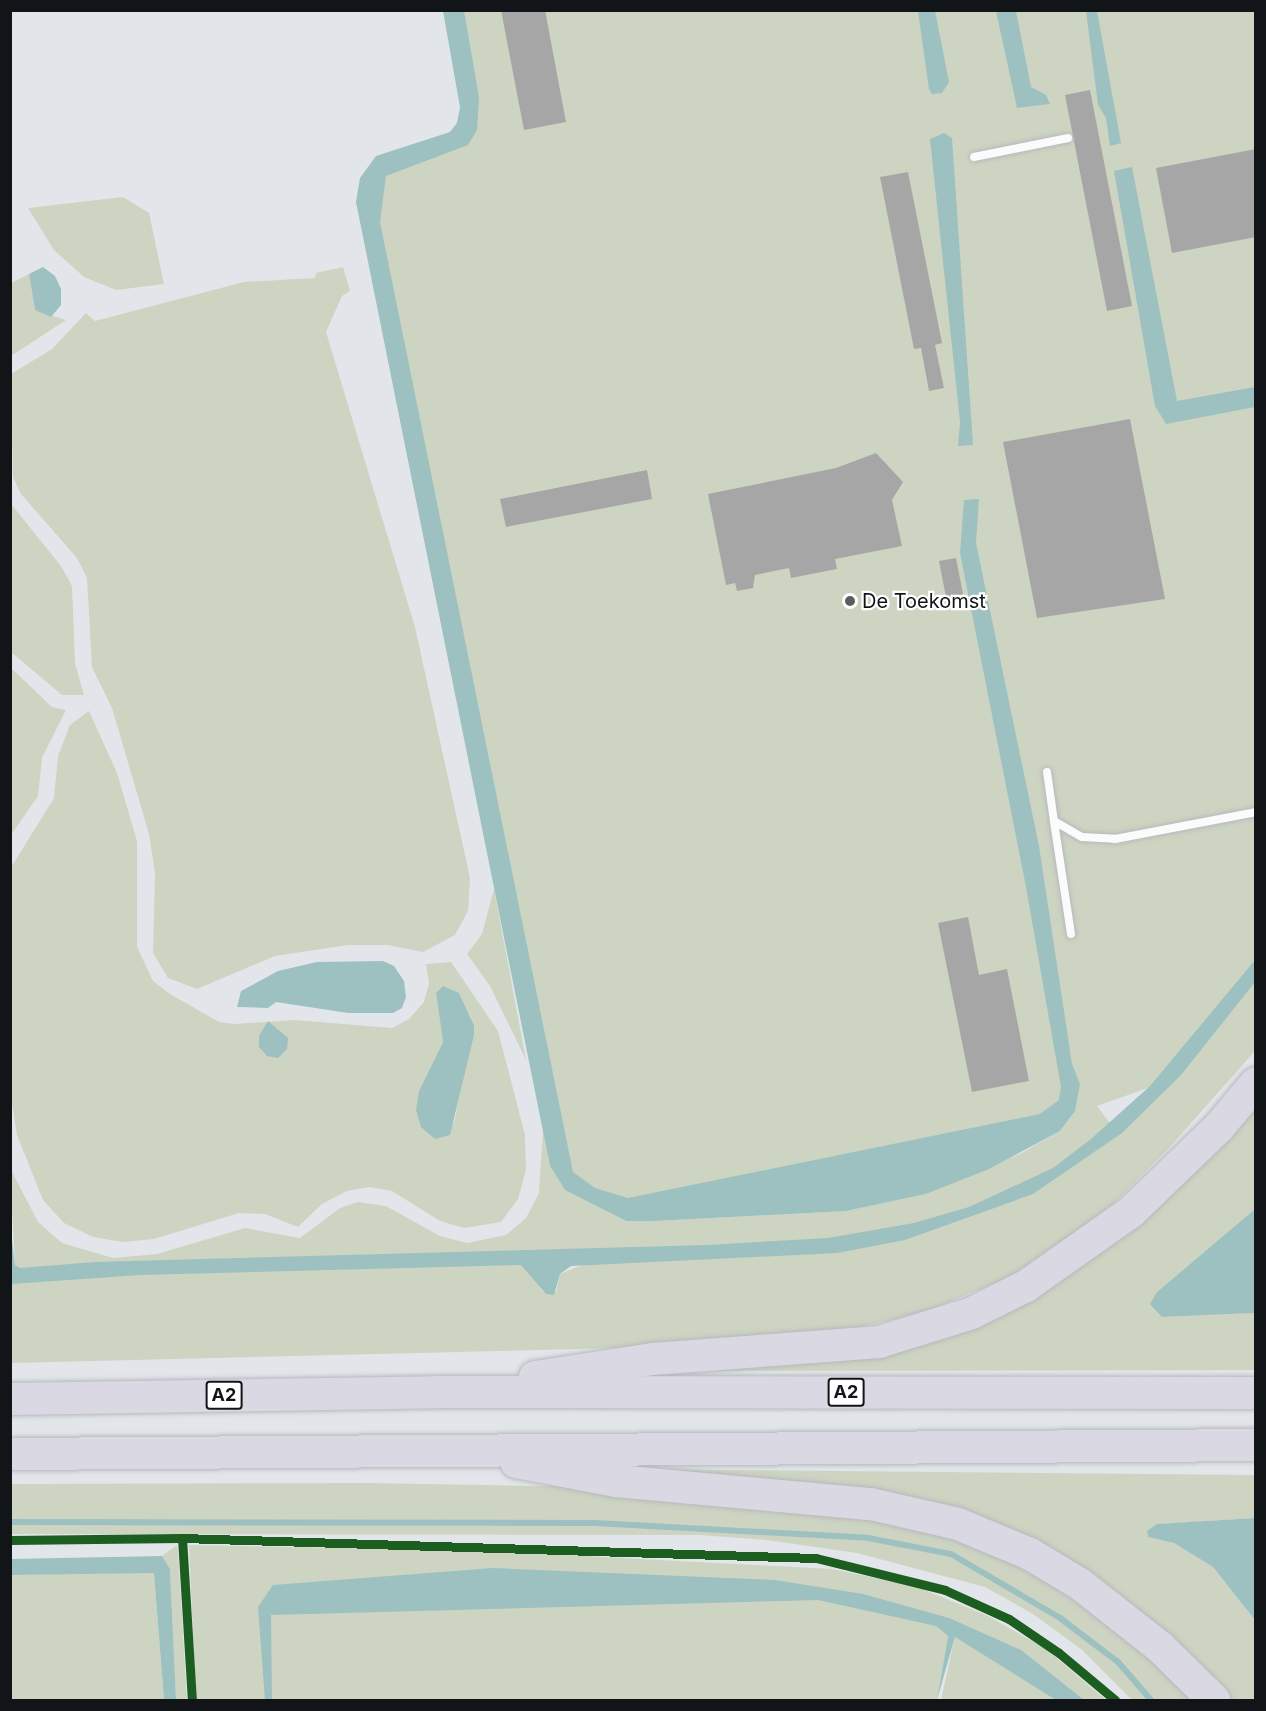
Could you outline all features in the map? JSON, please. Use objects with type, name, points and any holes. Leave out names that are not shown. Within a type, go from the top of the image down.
[{"type":"highway","name":"A2","points":[[437,1392],[653,1359],[879,1342],[972,1313],[1026,1286],[1131,1212],[1219,1127],[1256,1083]]},
{"type":"highway","name":"A2","points":[[10,1399],[437,1392],[1256,1393]]},
{"type":"highway","points":[[10,1454],[447,1449],[1256,1445]]},
{"type":"highway","points":[[447,1449],[616,1481],[871,1504],[958,1524],[1030,1554],[1080,1584],[1152,1640],[1214,1701]]},
{"type":"lane","points":[[974,157],[1068,138]]},
{"type":"lane","points":[[1047,772],[1071,934]]},
{"type":"lane","points":[[1054,821],[1082,837],[1115,839],[1256,812]]},
{"type":"green space","name":"De Toekomst","points":[[458,11],[1255,11],[1255,972],[1159,1084],[1097,1106],[1116,1131],[1147,1101],[1255,975],[1255,1051],[1168,1149],[1079,1238],[1034,1267],[922,1313],[843,1331],[698,1346],[11,1363],[11,1284],[16,1283],[10,1168],[38,1222],[62,1243],[113,1258],[157,1254],[245,1228],[300,1238],[340,1208],[358,1202],[386,1206],[440,1236],[467,1243],[506,1235],[526,1218],[539,1193],[543,1131],[550,1166],[565,1190],[626,1221],[654,1221],[846,1211],[926,1194],[1020,1154],[1060,1131],[1073,1114],[635,1208],[599,1206],[573,1190],[556,1166],[371,230],[371,188],[381,169],[401,157],[457,145],[470,136],[476,113]],"holes":[[[588,1249],[585,1264],[560,1274],[556,1292],[543,1292],[526,1266],[529,1252]]]},
{"type":"green space","points":[[123,197],[149,213],[164,284],[116,290],[84,277],[54,250],[28,208]]},
{"type":"green space","points":[[343,267],[350,291],[342,296],[326,332],[415,627],[470,878],[468,911],[455,935],[423,952],[388,945],[348,945],[275,956],[197,989],[168,978],[153,953],[155,873],[149,834],[112,708],[92,667],[87,578],[77,558],[21,494],[13,477],[11,374],[52,349],[86,313],[95,321],[244,282],[315,278],[316,273]]},
{"type":"green space","points":[[29,274],[35,310],[66,320],[11,356],[11,283]]},
{"type":"green space","points":[[11,504],[61,566],[72,586],[75,663],[84,695],[62,695],[11,652]]},
{"type":"green space","points":[[11,668],[52,707],[66,710],[42,758],[38,796],[11,835]]},
{"type":"green space","points":[[89,711],[117,773],[137,841],[137,947],[153,981],[170,994],[219,1022],[234,1024],[295,1020],[392,1028],[409,1019],[424,1002],[429,983],[426,964],[451,962],[498,1031],[525,1135],[526,1170],[518,1199],[501,1222],[464,1228],[440,1221],[392,1191],[369,1187],[347,1191],[322,1204],[298,1227],[265,1214],[239,1213],[154,1239],[122,1242],[93,1237],[64,1223],[43,1200],[17,1135],[11,1097],[10,869],[54,798],[58,756],[70,725]],"holes":[[[436,993],[459,993],[474,1024],[454,1123],[419,1091],[443,1042]]]},
{"type":"green space","points":[[494,889],[526,1060],[490,986],[467,954],[482,934]]},
{"type":"green space","points":[[1255,1092],[1255,1209],[1157,1292],[1162,1317],[1255,1313],[1255,1370],[677,1371],[974,1323]]},
{"type":"green space","points":[[642,1469],[1255,1475],[1255,1518],[1158,1524],[1147,1531],[1148,1537],[1174,1543],[1213,1567],[1255,1620],[1255,1700],[1224,1700],[1046,1550],[986,1518],[881,1491]]},
{"type":"green space","points":[[368,1483],[591,1487],[968,1531],[1135,1637],[1194,1700],[1132,1700],[1082,1650],[1033,1614],[985,1587],[857,1553],[767,1540],[700,1535],[11,1534],[10,1484]]},
{"type":"green space","points":[[177,1545],[187,1700],[176,1700],[170,1569],[162,1556]]},
{"type":"green space","points":[[189,1545],[490,1551],[832,1569],[915,1586],[988,1616],[1046,1649],[1106,1700],[1068,1700],[936,1626],[948,1636],[937,1700],[196,1700]]},
{"type":"green space","points":[[154,1572],[164,1700],[11,1700],[10,1575]]},
{"type":"green space","points":[[955,1637],[1014,1670],[1056,1700],[941,1700]]},
{"type":"water","points":[[443,11],[464,11],[479,97],[477,130],[468,145],[386,176],[380,222],[573,1172],[595,1188],[628,1198],[1040,1114],[1059,1100],[1061,1087],[1026,887],[960,553],[964,500],[979,499],[976,543],[1039,846],[1072,1064],[1080,1084],[1075,1111],[1060,1131],[989,1169],[926,1194],[846,1211],[626,1221],[565,1190],[550,1166],[356,202],[360,178],[376,156],[450,132],[457,123],[460,107]]},
{"type":"water","points":[[918,11],[935,11],[949,82],[942,93],[932,94],[929,89]]},
{"type":"water","points":[[996,11],[1016,11],[1031,87],[1046,95],[1050,104],[1017,108]]},
{"type":"water","points":[[1086,11],[1097,11],[1121,143],[1110,146],[1106,118],[1098,105]]},
{"type":"water","points":[[944,133],[952,138],[973,445],[958,446],[960,422],[930,139]]},
{"type":"water","points":[[1132,167],[1177,401],[1255,387],[1255,407],[1166,424],[1155,406],[1114,171]]},
{"type":"water","points":[[43,267],[55,276],[61,289],[61,305],[51,317],[35,310],[29,274]]},
{"type":"water","points":[[1255,960],[1255,982],[1181,1075],[1122,1133],[1033,1194],[905,1240],[837,1253],[571,1266],[560,1274],[554,1295],[546,1294],[521,1265],[140,1275],[11,1284],[11,1231],[15,1265],[20,1268],[95,1262],[707,1245],[828,1238],[914,1223],[969,1207],[1053,1168],[1091,1139],[1150,1086]]},
{"type":"water","points":[[383,961],[394,966],[404,981],[406,997],[402,1008],[393,1013],[348,1013],[276,1002],[268,1008],[237,1007],[241,991],[278,971],[317,962]]},
{"type":"water","points":[[443,986],[459,993],[474,1025],[474,1035],[450,1135],[435,1139],[421,1127],[416,1110],[419,1091],[443,1042],[436,993]]},
{"type":"water","points":[[268,1021],[288,1038],[287,1049],[278,1058],[267,1056],[259,1047],[259,1036]]},
{"type":"water","points":[[1255,1209],[1255,1313],[1162,1317],[1150,1304],[1157,1292]]},
{"type":"water","points":[[1255,1518],[1255,1620],[1213,1567],[1174,1543],[1148,1537],[1147,1531],[1157,1524]]},
{"type":"water","points":[[162,1556],[170,1569],[176,1700],[164,1700],[154,1573],[11,1575],[11,1559]]},
{"type":"water","points":[[493,1568],[775,1580],[863,1594],[949,1618],[1021,1650],[1084,1700],[1056,1700],[955,1637],[937,1700],[948,1636],[936,1626],[818,1600],[271,1615],[272,1700],[265,1700],[258,1607],[273,1585]]},
{"type":"building","points":[[501,10],[545,10],[566,122],[524,130]]},
{"type":"building","points":[[1090,90],[1132,306],[1107,311],[1065,95]]},
{"type":"building","points":[[1256,149],[1256,237],[1172,253],[1156,168]]},
{"type":"building","points":[[908,172],[942,343],[935,345],[944,388],[929,391],[921,348],[914,349],[880,177]]},
{"type":"building","points":[[1130,419],[1165,599],[1037,618],[1003,442]]},
{"type":"building","points":[[876,453],[903,482],[892,500],[902,546],[835,559],[837,569],[791,578],[789,568],[755,575],[753,588],[737,591],[735,583],[726,585],[708,494],[836,468]]},
{"type":"building","points":[[647,470],[652,499],[506,527],[500,499]]},
{"type":"building","points":[[956,558],[963,594],[946,597],[939,561]]},
{"type":"building","points":[[968,917],[979,975],[1007,969],[1029,1081],[972,1092],[938,923]]},
{"type":"waterway","points":[[10,1522],[595,1523],[868,1538],[951,1554],[1060,1618],[1118,1662],[1151,1700]]},
{"type":"cycle path","points":[[182,1538],[192,1700]]},
{"type":"cycle path","points":[[10,1540],[182,1538],[816,1558],[945,1590],[1009,1619],[1059,1653],[1115,1700]]},
{"type":"place","name":"De Toekomst","points":[[850,601]]}]
